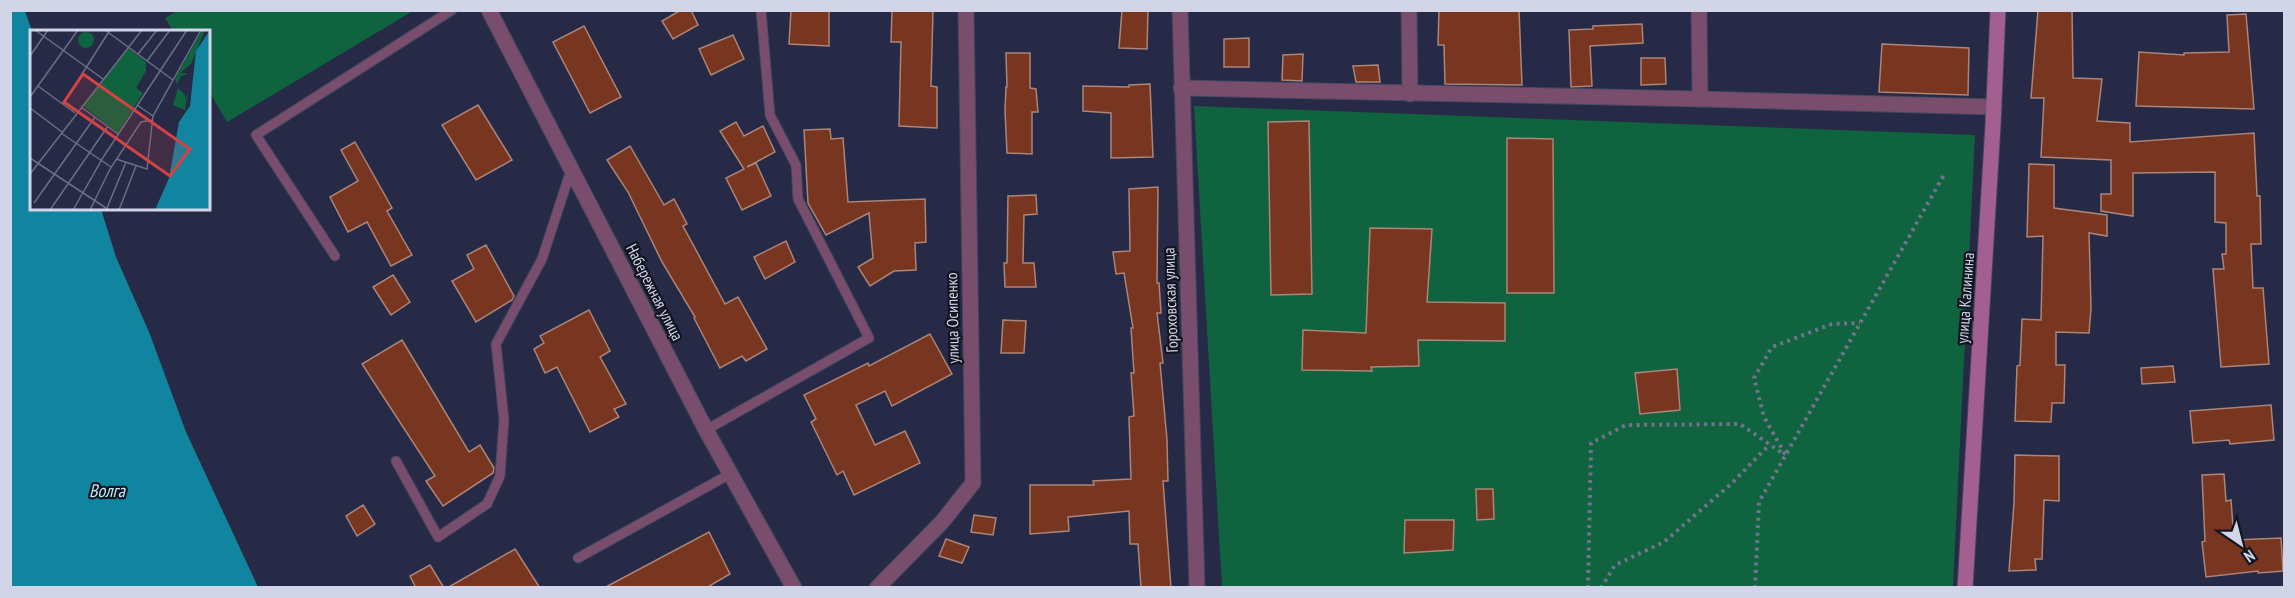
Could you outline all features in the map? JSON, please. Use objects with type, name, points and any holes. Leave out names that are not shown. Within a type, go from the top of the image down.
[{"type":"street","name":"Набережная улица","points":[[489,10],[706,429],[794,588]]},
{"type":"street","name":"улица Осипенко","points":[[878,588],[942,522],[973,483],[966,10]]},
{"type":"street","name":"Гороховская улица","points":[[1180,10],[1197,588]]},
{"type":"street","points":[[1409,10],[1410,94]]},
{"type":"street","points":[[1699,10],[1700,99]]},
{"type":"street","name":"улица Калинина","points":[[1965,588],[1998,10]]},
{"type":"street","points":[[1181,88],[1994,107]]},
{"type":"lane","points":[[335,256],[256,135],[452,10]]},
{"type":"lane","points":[[706,429],[869,338],[798,199],[796,165],[771,115],[760,10]]},
{"type":"lane","points":[[396,461],[438,537],[487,504],[500,476],[504,420],[496,344],[542,259],[572,170]]},
{"type":"lane","points":[[578,558],[730,474]]},
{"type":"path","points":[[1755,588],[1759,502],[1945,172]]},
{"type":"path","points":[[1785,455],[1764,417],[1754,378],[1772,347],[1832,324],[1860,323]]},
{"type":"path","points":[[1588,588],[1591,443],[1626,425],[1740,424],[1785,455]]},
{"type":"path","points":[[1601,588],[1616,565],[1664,542],[1732,483],[1770,444]]},
{"type":"green space","points":[[177,10],[413,11],[227,122],[210,93],[210,30],[172,30],[165,18]]},
{"type":"green space","points":[[1194,106],[1975,135],[1953,587],[1222,587]]},
{"type":"water","name":"Волга","points":[[10,11],[25,11],[32,30],[30,210],[101,210],[116,257],[149,332],[186,432],[258,587],[11,587]]},
{"type":"building","points":[[681,10],[691,10],[698,25],[673,39],[662,21]]},
{"type":"building","points":[[791,10],[829,10],[829,46],[789,44]]},
{"type":"building","points":[[892,10],[933,10],[931,86],[937,87],[937,128],[899,126],[901,42],[891,42]]},
{"type":"building","points":[[1122,10],[1148,10],[1147,49],[1119,48]]},
{"type":"building","points":[[1439,10],[1519,10],[1522,85],[1445,84],[1444,45],[1438,45]]},
{"type":"building","points":[[2038,10],[2072,10],[2073,78],[2102,79],[2097,121],[2130,123],[2130,142],[2254,133],[2257,196],[2260,196],[2261,244],[2251,244],[2253,288],[2263,288],[2269,364],[2221,367],[2213,269],[2224,269],[2222,254],[2226,254],[2226,223],[2215,222],[2215,172],[2133,173],[2133,216],[2101,211],[2101,194],[2111,194],[2111,160],[2041,157],[2044,98],[2031,98]]},
{"type":"building","points":[[2246,14],[2254,109],[2136,106],[2139,52],[2184,55],[2184,53],[2229,52],[2227,15]]},
{"type":"building","points":[[1642,24],[1643,43],[1590,46],[1592,86],[1571,87],[1569,30],[1593,29],[1593,26]]},
{"type":"building","points":[[584,26],[621,97],[590,113],[553,42]]},
{"type":"building","points":[[733,35],[744,59],[711,75],[699,49]]},
{"type":"building","points":[[1249,38],[1249,67],[1224,67],[1224,39]]},
{"type":"building","points":[[1882,44],[1969,48],[1968,95],[1879,92]]},
{"type":"building","points":[[1006,53],[1030,53],[1030,88],[1036,89],[1038,112],[1032,112],[1032,154],[1007,153]]},
{"type":"building","points":[[1303,54],[1302,81],[1282,80],[1283,55]]},
{"type":"building","points":[[1641,58],[1665,58],[1666,84],[1641,85]]},
{"type":"building","points":[[1378,65],[1380,82],[1356,82],[1353,66]]},
{"type":"building","points":[[1150,84],[1153,157],[1111,158],[1111,113],[1083,111],[1083,86],[1129,87],[1129,85]]},
{"type":"building","points":[[478,105],[512,160],[476,180],[442,125]]},
{"type":"building","points":[[1309,121],[1312,294],[1271,295],[1268,122]]},
{"type":"building","points":[[736,122],[744,136],[763,126],[775,152],[747,167],[756,163],[771,196],[742,210],[726,178],[744,169],[720,131]]},
{"type":"building","points":[[830,129],[831,139],[843,138],[848,202],[925,199],[926,242],[915,243],[916,270],[894,271],[870,286],[858,267],[873,258],[869,213],[826,235],[808,203],[804,130]]},
{"type":"building","points":[[1507,138],[1553,139],[1554,293],[1507,293]]},
{"type":"building","points":[[355,142],[392,208],[387,211],[412,255],[391,266],[367,222],[348,232],[330,197],[358,181],[341,150]]},
{"type":"building","points":[[630,146],[664,205],[674,199],[687,224],[683,226],[725,304],[738,297],[767,349],[746,361],[742,356],[720,368],[695,317],[662,262],[628,192],[607,160]]},
{"type":"building","points":[[2029,164],[2054,165],[2054,208],[2107,215],[2107,236],[2089,233],[2091,308],[2089,333],[2056,332],[2056,365],[2065,365],[2064,403],[2052,403],[2051,422],[2015,421],[2022,319],[2041,320],[2043,236],[2027,237]]},
{"type":"building","points":[[1158,187],[1157,283],[1159,283],[1161,313],[1157,313],[1163,363],[1160,363],[1167,440],[1168,481],[1163,481],[1171,588],[1141,588],[1138,544],[1130,544],[1129,511],[1068,517],[1069,531],[1030,534],[1030,485],[1094,485],[1093,481],[1131,479],[1129,417],[1134,416],[1131,373],[1134,373],[1131,328],[1133,328],[1124,273],[1116,274],[1113,252],[1130,251],[1129,189]]},
{"type":"building","points":[[1036,195],[1037,214],[1024,215],[1023,263],[1034,263],[1036,287],[1005,287],[1008,196]]},
{"type":"building","points":[[1370,228],[1432,229],[1427,302],[1505,303],[1505,341],[1418,340],[1419,366],[1371,367],[1372,371],[1302,370],[1303,330],[1366,333]]},
{"type":"building","points":[[786,241],[795,262],[765,279],[754,257]]},
{"type":"building","points":[[486,245],[514,296],[512,300],[476,322],[452,281],[474,269],[467,255]]},
{"type":"building","points":[[393,275],[410,302],[391,315],[373,287]]},
{"type":"building","points":[[589,310],[610,351],[600,357],[626,404],[614,409],[619,417],[590,432],[557,367],[545,373],[534,349],[544,343],[540,336]]},
{"type":"building","points":[[1003,320],[1026,321],[1024,353],[1001,353]]},
{"type":"building","points":[[930,334],[952,374],[892,406],[885,391],[856,405],[875,445],[905,431],[920,463],[854,495],[843,471],[837,475],[811,422],[816,419],[804,395],[868,363],[869,366]]},
{"type":"building","points":[[402,340],[469,452],[480,445],[494,468],[493,473],[443,506],[426,481],[435,476],[362,364]]},
{"type":"building","points":[[2173,366],[2175,382],[2142,384],[2141,368]]},
{"type":"building","points":[[1677,369],[1680,410],[1640,414],[1635,373]]},
{"type":"building","points":[[2271,405],[2274,440],[2230,444],[2229,440],[2193,443],[2190,411]]},
{"type":"building","points":[[2015,455],[2059,456],[2059,501],[2044,500],[2042,559],[2035,559],[2036,570],[2009,571]]},
{"type":"building","points":[[2224,474],[2226,501],[2231,500],[2234,540],[2281,538],[2283,571],[2258,573],[2258,571],[2206,577],[2202,542],[2205,541],[2202,475]]},
{"type":"building","points":[[1476,489],[1493,489],[1494,519],[1477,520]]},
{"type":"building","points":[[363,505],[375,524],[357,536],[346,516]]},
{"type":"building","points":[[974,515],[996,518],[993,535],[971,532]]},
{"type":"building","points":[[1405,520],[1454,520],[1453,550],[1404,553]]},
{"type":"building","points":[[709,532],[730,574],[706,588],[604,588]]},
{"type":"building","points":[[946,539],[969,547],[962,563],[939,556]]},
{"type":"building","points":[[515,549],[540,588],[447,588]]},
{"type":"building","points":[[430,565],[444,588],[416,588],[410,576]]}]
